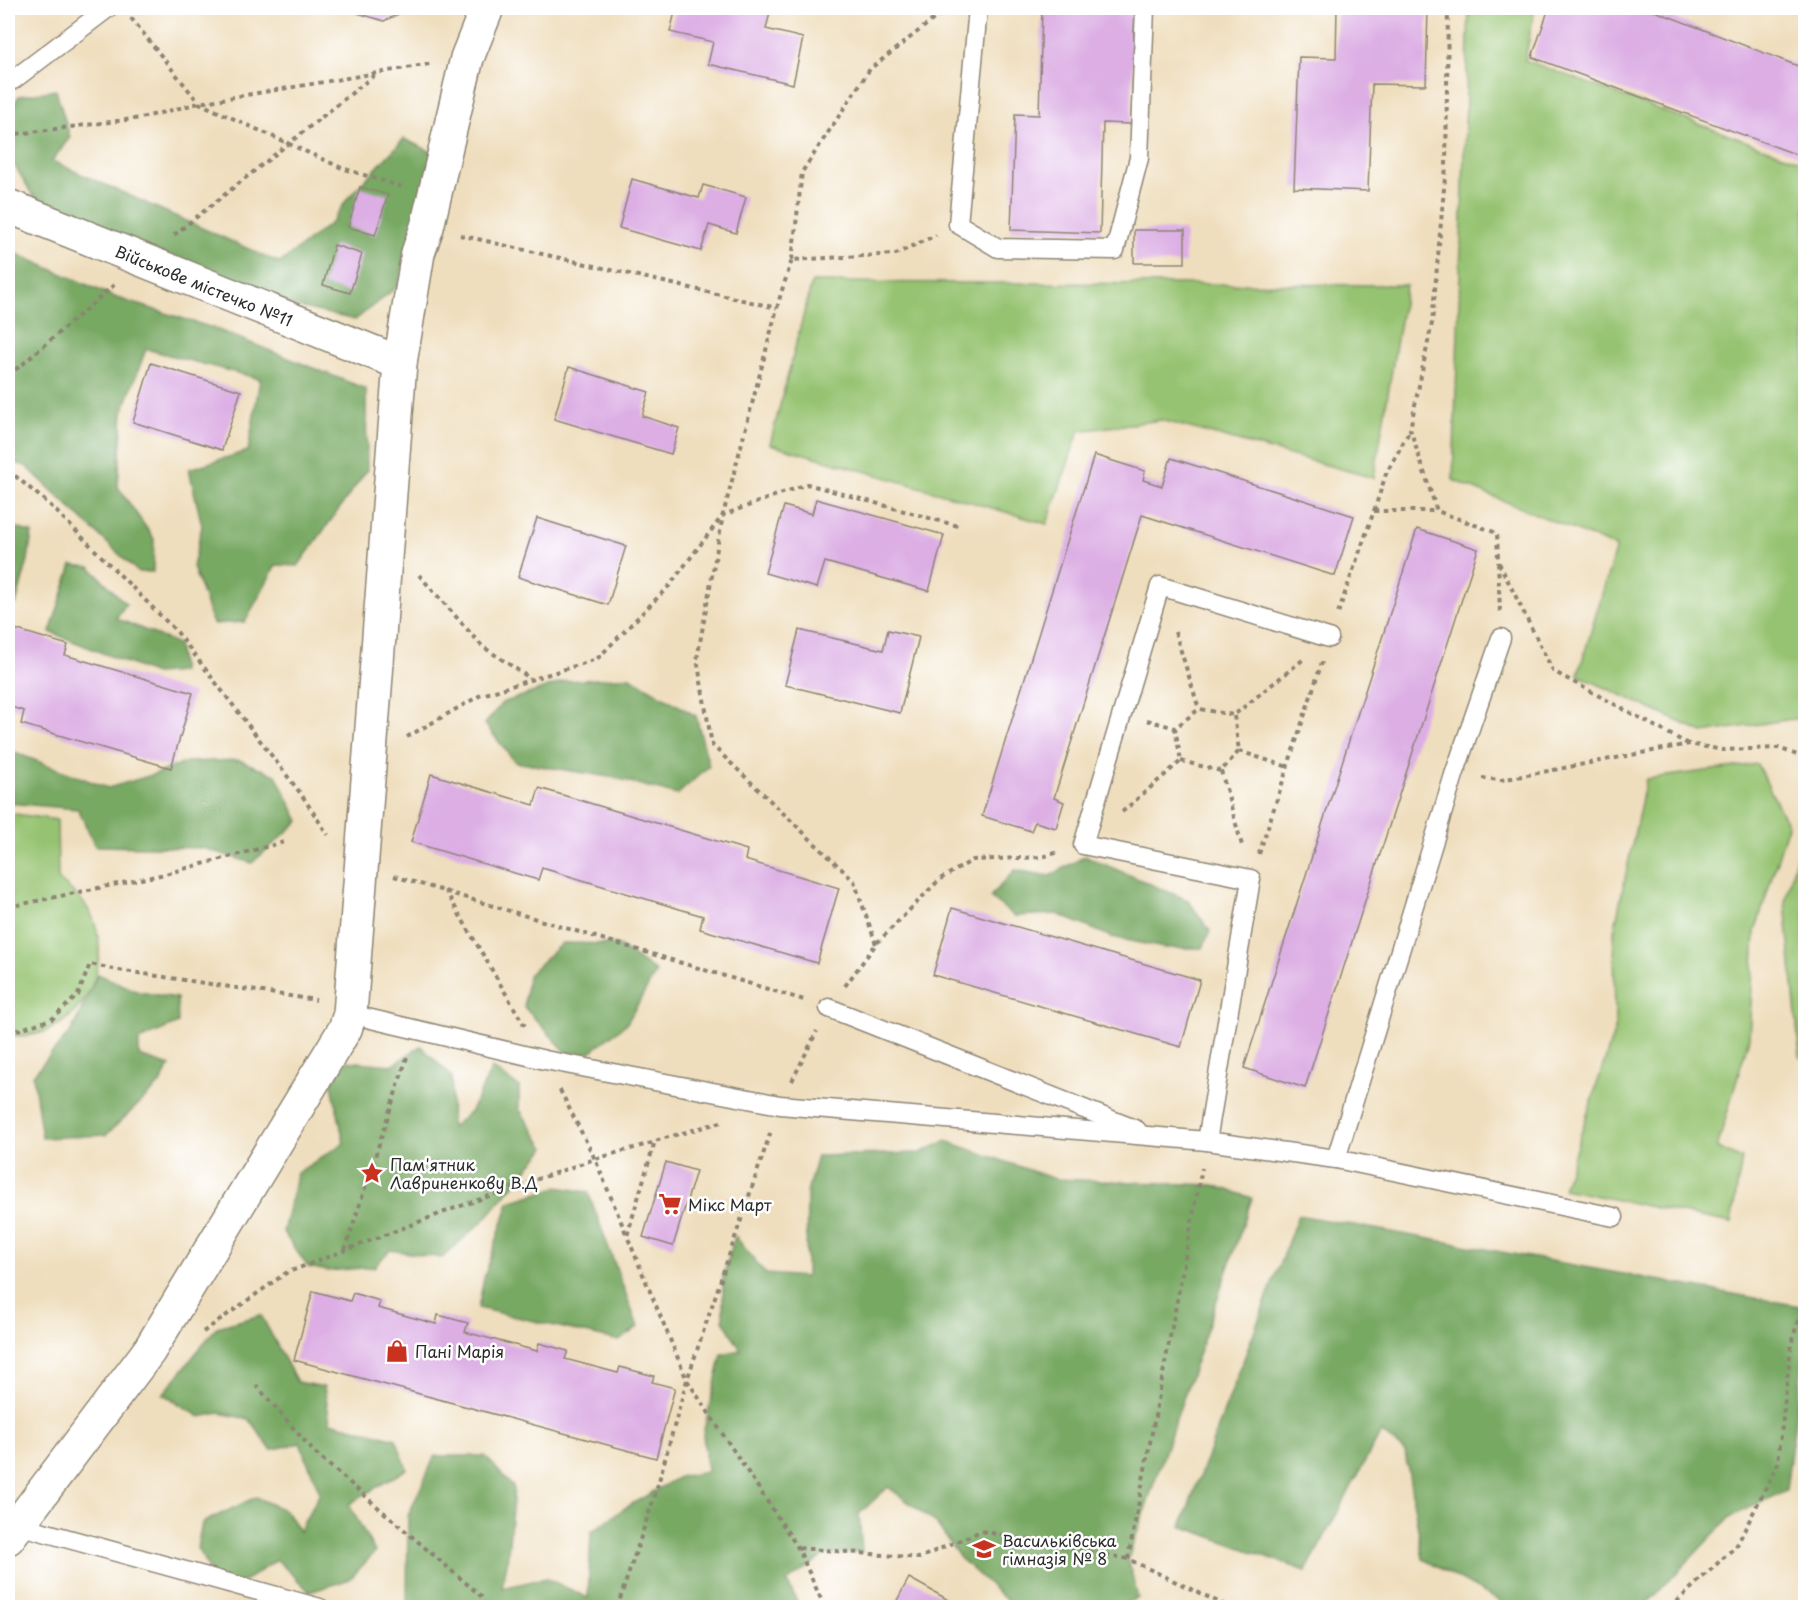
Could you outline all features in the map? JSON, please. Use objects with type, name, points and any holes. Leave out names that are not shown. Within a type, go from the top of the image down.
[{"type":"street","points":[[13,1532],[149,1352],[345,1029],[337,1008],[361,867],[400,363],[418,253],[467,58],[487,8]]},
{"type":"street","name":"Військове містечко №11","points":[[8,206],[400,363]]},
{"type":"lane","points":[[8,82],[14,80],[108,8]]},
{"type":"lane","points":[[978,8],[958,224],[998,248],[1115,250],[1139,158],[1145,8]]},
{"type":"lane","points":[[1207,1141],[1251,879],[1083,845],[1160,586],[1329,638]]},
{"type":"lane","points":[[1336,1159],[1454,775],[1502,638]]},
{"type":"lane","points":[[337,1008],[416,1030],[545,1060],[780,1105],[1207,1141],[1336,1159],[1614,1217]]},
{"type":"lane","points":[[829,1008],[1155,1137]]},
{"type":"lane","points":[[13,1532],[320,1608]]},
{"type":"path","points":[[876,944],[854,881],[712,745],[697,659],[723,515],[777,308],[792,260],[802,172],[870,69],[948,8]]},
{"type":"path","points":[[1251,879],[1329,638],[1386,474],[1410,429],[1432,323],[1446,166],[1448,8]]},
{"type":"path","points":[[129,16],[199,103],[342,168],[430,212],[777,308]]},
{"type":"path","points":[[8,135],[141,118],[199,103],[467,58]]},
{"type":"path","points":[[143,260],[377,73]]},
{"type":"path","points":[[792,260],[896,254],[958,224]]},
{"type":"path","points":[[8,375],[117,282],[106,278]]},
{"type":"path","points":[[1410,429],[1437,511]]},
{"type":"path","points":[[8,470],[50,505],[177,632],[302,794],[346,862],[446,890],[829,1008]]},
{"type":"path","points":[[370,759],[479,696],[597,659],[669,586],[723,515],[807,484],[958,526]]},
{"type":"path","points":[[1374,511],[1437,511],[1497,533],[1502,638]]},
{"type":"path","points":[[387,538],[482,646],[532,679]]},
{"type":"path","points":[[1497,559],[1553,671],[1689,744],[1723,750],[1778,748],[1806,758]]},
{"type":"path","points":[[1160,586],[1199,709]]},
{"type":"path","points":[[1181,761],[1175,728],[1199,709],[1233,715],[1329,638]]},
{"type":"path","points":[[1233,715],[1239,751]]},
{"type":"path","points":[[1454,775],[1502,780],[1689,744]]},
{"type":"path","points":[[1239,751],[1288,767]]},
{"type":"path","points":[[1221,771],[1239,751]]},
{"type":"path","points":[[616,1608],[655,1495],[687,1380],[780,1105],[829,1008],[876,944],[940,879],[973,860],[1042,857],[1083,845],[1181,761]]},
{"type":"path","points":[[1181,761],[1221,771]]},
{"type":"path","points":[[1221,771],[1251,879]]},
{"type":"path","points":[[8,907],[165,874],[288,841]]},
{"type":"path","points":[[1806,900],[1806,907]]},
{"type":"path","points":[[8,1033],[52,1019],[78,995],[90,964],[337,1008]]},
{"type":"path","points":[[344,1250],[416,1030]]},
{"type":"path","points":[[201,1333],[286,1273],[455,1208],[584,1162],[723,1122]]},
{"type":"path","points":[[655,1141],[627,1236],[687,1380],[798,1548],[825,1608]]},
{"type":"path","points":[[1128,1559],[1207,1141]]},
{"type":"path","points":[[1670,1608],[1737,1545],[1778,1463],[1791,1345],[1806,1293]]},
{"type":"path","points":[[256,1385],[315,1453],[481,1596],[486,1608]]},
{"type":"path","points":[[798,1548],[918,1558],[981,1531],[1128,1559],[1231,1608]]},
{"type":"green space","points":[[1469,8],[1535,8],[1525,60],[1805,163],[1805,717],[1703,733],[1578,675],[1616,547],[1453,480]]},
{"type":"green space","points":[[56,90],[70,137],[52,161],[280,263],[332,222],[348,198],[404,139],[434,153],[398,286],[355,320],[277,302],[37,202],[8,155],[8,114],[19,96]]},
{"type":"green space","points":[[8,250],[117,298],[213,328],[366,389],[367,470],[298,566],[276,565],[245,622],[213,624],[193,567],[202,526],[189,469],[248,451],[260,379],[146,349],[123,411],[118,487],[154,539],[153,572],[138,572],[26,466],[8,461]]},
{"type":"green space","points":[[812,282],[1406,285],[1374,478],[1161,420],[1079,431],[1047,524],[770,444]]},
{"type":"green space","points":[[8,525],[32,533],[28,560],[16,604],[8,604]]},
{"type":"green space","points":[[72,565],[90,567],[126,604],[116,618],[178,644],[182,672],[155,674],[50,632]]},
{"type":"green space","points":[[630,677],[696,716],[709,766],[677,795],[616,778],[515,762],[485,724],[502,703],[566,681]]},
{"type":"green space","points":[[8,750],[108,788],[187,762],[239,760],[276,775],[299,821],[252,863],[203,848],[95,846],[78,809],[8,803]]},
{"type":"green space","points":[[1757,764],[1788,825],[1755,932],[1749,1038],[1717,1148],[1742,1159],[1731,1223],[1563,1189],[1615,1029],[1614,931],[1646,779]]},
{"type":"green space","points":[[8,813],[57,820],[58,879],[88,909],[94,921],[99,943],[98,964],[92,984],[82,1003],[68,1018],[51,1029],[30,1035],[8,1035]]},
{"type":"green space","points":[[1805,822],[1805,1063],[1800,1057],[1785,902]]},
{"type":"green space","points":[[1085,856],[1188,900],[1210,931],[1203,948],[1164,948],[1112,937],[1057,914],[1014,916],[990,897],[1015,870],[1050,876]]},
{"type":"green space","points":[[562,943],[616,944],[656,972],[627,1023],[589,1053],[567,1053],[524,1007],[528,975]]},
{"type":"green space","points":[[98,974],[139,992],[177,998],[178,1023],[139,1040],[139,1056],[170,1066],[159,1085],[106,1135],[42,1138],[33,1075],[72,1030]]},
{"type":"green space","points":[[421,1046],[452,1077],[451,1128],[471,1111],[492,1068],[519,1087],[519,1109],[545,1148],[485,1219],[442,1258],[390,1250],[374,1267],[328,1271],[308,1267],[283,1232],[297,1173],[344,1143],[331,1080],[347,1061],[392,1065]]},
{"type":"green space","points":[[946,1141],[1055,1179],[1213,1185],[1252,1198],[1128,1559],[1138,1598],[1115,1607],[1014,1607],[960,1558],[936,1523],[888,1487],[859,1514],[862,1552],[826,1554],[787,1582],[800,1607],[415,1608],[407,1602],[408,1516],[435,1456],[485,1456],[514,1488],[507,1563],[502,1588],[546,1578],[588,1598],[591,1532],[625,1508],[679,1477],[707,1472],[703,1434],[722,1354],[741,1350],[723,1320],[723,1277],[735,1236],[766,1274],[806,1277],[807,1192],[817,1156],[920,1153]]},
{"type":"green space","points":[[557,1187],[588,1192],[638,1327],[619,1341],[478,1308],[484,1278],[509,1202]]},
{"type":"green space","points":[[1298,1215],[1805,1307],[1805,1342],[1786,1490],[1729,1518],[1644,1607],[1510,1607],[1423,1559],[1405,1452],[1381,1432],[1306,1571],[1181,1526]]},
{"type":"green space","points":[[261,1315],[297,1382],[324,1387],[330,1422],[396,1439],[407,1469],[349,1504],[375,1552],[350,1579],[310,1592],[277,1560],[223,1595],[197,1548],[202,1523],[256,1497],[286,1511],[299,1531],[320,1493],[300,1443],[271,1450],[249,1419],[219,1413],[200,1417],[163,1394],[217,1327]]},
{"type":"building","points":[[341,8],[406,8],[405,11],[384,21]]},
{"type":"building","points":[[676,8],[771,8],[766,29],[803,38],[793,84],[708,64],[713,42],[670,32]]},
{"type":"building","points":[[1042,8],[1135,8],[1131,124],[1103,123],[1100,233],[1011,230],[1015,114],[1039,115]]},
{"type":"building","points":[[1337,8],[1428,8],[1426,85],[1372,84],[1368,191],[1294,188],[1299,57],[1336,58]]},
{"type":"building","points":[[1549,8],[1647,8],[1806,69],[1806,158],[1532,57]]},
{"type":"building","points":[[632,179],[699,198],[703,185],[746,197],[736,233],[709,225],[701,251],[619,228]]},
{"type":"building","points":[[360,187],[388,195],[375,235],[348,227]]},
{"type":"building","points":[[1134,230],[1185,230],[1185,263],[1134,263]]},
{"type":"building","points":[[334,245],[362,254],[350,293],[323,285]]},
{"type":"building","points":[[151,363],[241,391],[222,450],[133,422]]},
{"type":"building","points":[[569,367],[649,392],[642,416],[679,428],[671,454],[554,419]]},
{"type":"building","points":[[1094,455],[1145,471],[1143,480],[1162,486],[1171,458],[1354,516],[1335,576],[1142,515],[1054,798],[1064,802],[1056,828],[1035,822],[1031,831],[982,816]]},
{"type":"building","points":[[816,499],[944,535],[929,591],[825,562],[817,588],[765,573],[784,506],[812,514]]},
{"type":"building","points":[[537,518],[626,546],[608,605],[518,577]]},
{"type":"building","points":[[1417,529],[1478,549],[1305,1088],[1244,1068]]},
{"type":"building","points":[[8,627],[68,645],[65,655],[193,693],[171,768],[21,724],[24,711],[8,706]]},
{"type":"building","points":[[799,630],[883,650],[888,630],[919,637],[900,713],[785,685]]},
{"type":"building","points":[[431,774],[534,805],[539,788],[747,850],[745,860],[839,888],[817,963],[700,929],[703,916],[542,868],[538,880],[411,842]]},
{"type":"building","points":[[952,908],[1200,980],[1181,1047],[933,975]]},
{"type":"building","name":"Мікс Март","points":[[666,1162],[696,1171],[673,1246],[643,1237]]},
{"type":"building","points":[[313,1291],[350,1301],[353,1293],[380,1301],[378,1308],[436,1324],[438,1315],[468,1323],[465,1332],[537,1351],[539,1343],[568,1351],[565,1359],[618,1373],[620,1367],[654,1376],[652,1382],[675,1388],[656,1458],[294,1360]]},
{"type":"building","points":[[909,1578],[963,1608],[893,1608]]},
{"type":"place","name":"Пам'ятник Лавриненкову В.Д","points":[[372,1173]]},
{"type":"place","name":"Мікс Март","points":[[670,1204]]},
{"type":"place","name":"Панi Марiя","points":[[397,1351]]},
{"type":"place","name":"Васильківська гімназія № 8","points":[[984,1549]]}]
